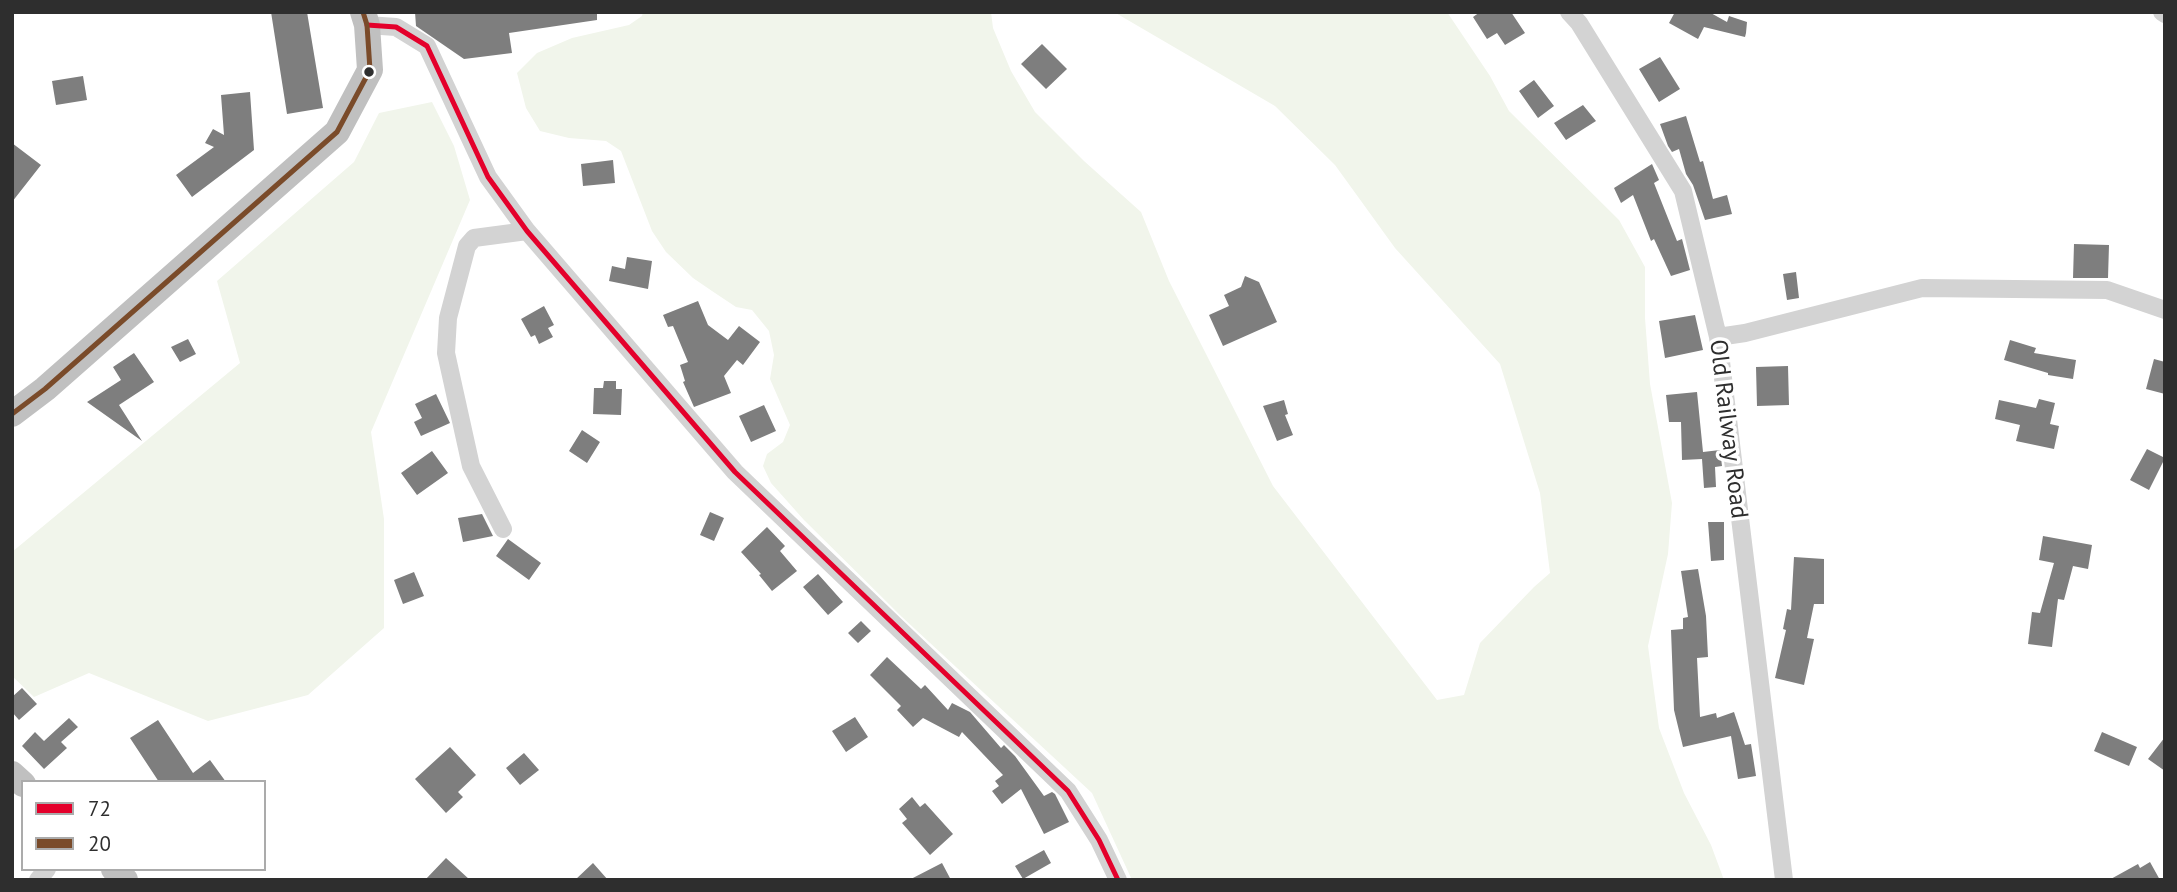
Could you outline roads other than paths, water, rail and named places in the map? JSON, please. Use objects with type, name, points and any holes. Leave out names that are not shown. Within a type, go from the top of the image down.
[{"type":"highway","points":[[12,414],[45,389],[337,132],[370,70],[371,21]]},
{"type":"street","points":[[371,21],[400,12]]},
{"type":"street","name":"Old Railway Road","points":[[1580,16],[1683,191],[1718,337],[1784,880]]},
{"type":"street","points":[[371,21],[396,27],[427,46],[488,177],[527,232],[735,472],[1068,790],[1099,840],[1118,880]]},
{"type":"street","points":[[503,529],[471,466],[446,353],[448,318],[467,246],[474,238],[527,232]]},
{"type":"street","points":[[1718,337],[1745,333],[1922,288],[2107,290],[2165,310]]}]
